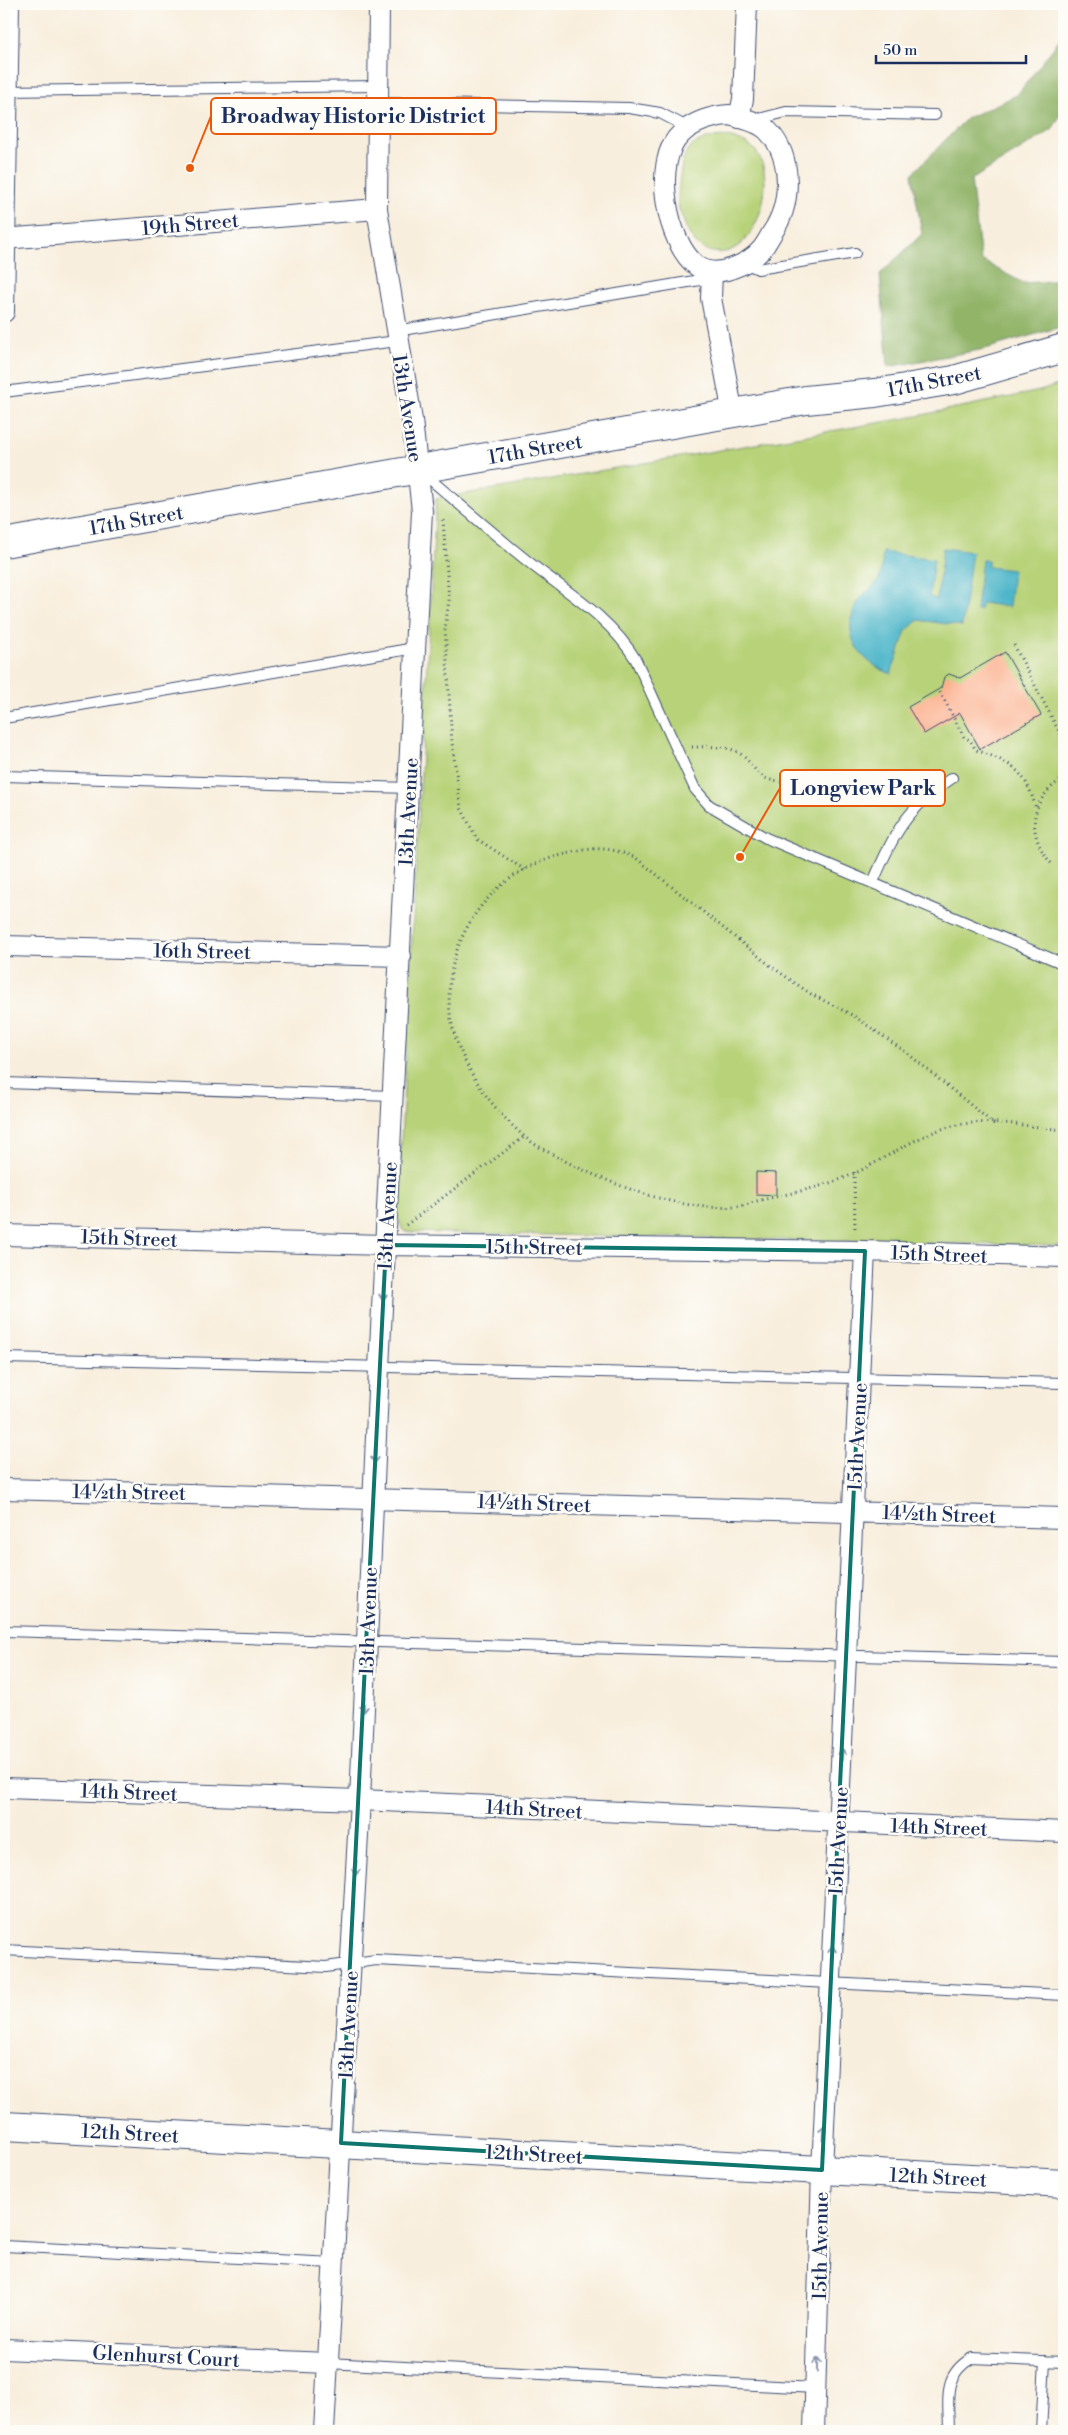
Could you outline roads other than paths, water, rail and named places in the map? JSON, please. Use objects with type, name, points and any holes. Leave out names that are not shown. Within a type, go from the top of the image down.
[{"type":"street","points":[[4,312],[5,91],[9,4]]},
{"type":"street","name":"13th Avenue","points":[[324,2431],[332,2263],[341,2143],[360,1800],[379,1368],[422,511],[412,420],[377,209],[379,4]]},
{"type":"street","points":[[745,119],[743,99],[747,4]]},
{"type":"street","points":[[729,115],[745,119],[767,130],[778,147],[786,166],[787,188],[779,222],[761,250],[745,263],[712,275],[698,267],[684,254],[673,229],[665,195],[668,155],[680,135],[689,128],[713,116],[729,115]]},
{"type":"street","name":"19th Street","points":[[5,239],[377,209]]},
{"type":"street","points":[[712,275],[711,298],[733,414]]},
{"type":"street","name":"17th Street","points":[[4,543],[806,400],[954,380],[1064,348]]},
{"type":"street","name":"16th Street","points":[[4,946],[400,956]]},
{"type":"street","name":"15th Street","points":[[4,1235],[386,1245],[860,1251],[1064,1257]]},
{"type":"street","name":"15th Avenue","points":[[814,2431],[830,1982],[860,1377],[860,1251]]},
{"type":"street","name":"14½th Street","points":[[4,1489],[1064,1518]]},
{"type":"street","name":"14th Street","points":[[4,1788],[360,1800],[839,1824],[1064,1832]]},
{"type":"street","name":"12th Street","points":[[4,2126],[1064,2183]]},
{"type":"street","name":"Glenhurst Court","points":[[4,2349],[328,2363]]},
{"type":"lane","points":[[5,91],[377,95],[629,108],[660,113],[689,128]]},
{"type":"lane","points":[[745,119],[786,112],[935,115]]},
{"type":"lane","points":[[745,263],[758,269],[855,253]]},
{"type":"lane","points":[[4,392],[397,336],[712,275]]},
{"type":"lane","points":[[418,470],[534,566],[599,614],[624,640],[636,660],[695,789],[709,805],[766,838],[1064,964]]},
{"type":"lane","points":[[4,718],[415,648]]},
{"type":"lane","points":[[4,776],[409,788]]},
{"type":"lane","points":[[873,882],[902,822],[917,804],[952,778]]},
{"type":"lane","points":[[4,1084],[393,1096]]},
{"type":"lane","points":[[4,1358],[1064,1383]]},
{"type":"lane","points":[[4,1631],[1064,1662]]},
{"type":"lane","points":[[4,1950],[326,1967],[386,1960],[1064,1995]]},
{"type":"lane","points":[[4,2246],[332,2263]]},
{"type":"lane","points":[[948,2431],[949,2383],[958,2366],[972,2358],[1064,2362]]},
{"type":"lane","points":[[1041,2431],[1045,2361]]},
{"type":"lane","points":[[328,2363],[816,2388]]},
{"type":"water","points":[[943,548],[972,552],[962,626],[918,620],[906,631],[891,674],[880,669],[862,655],[856,646],[852,636],[851,625],[853,614],[860,599],[879,579],[883,552],[934,559],[929,597],[937,599]]},
{"type":"water","points":[[982,560],[988,560],[988,567],[1013,570],[1009,607],[982,603],[980,610],[976,610]]},
{"type":"place","name":"Broadway Historic District","points":[[190,168]]},
{"type":"place","name":"Longview Park","points":[[740,857]]}]
